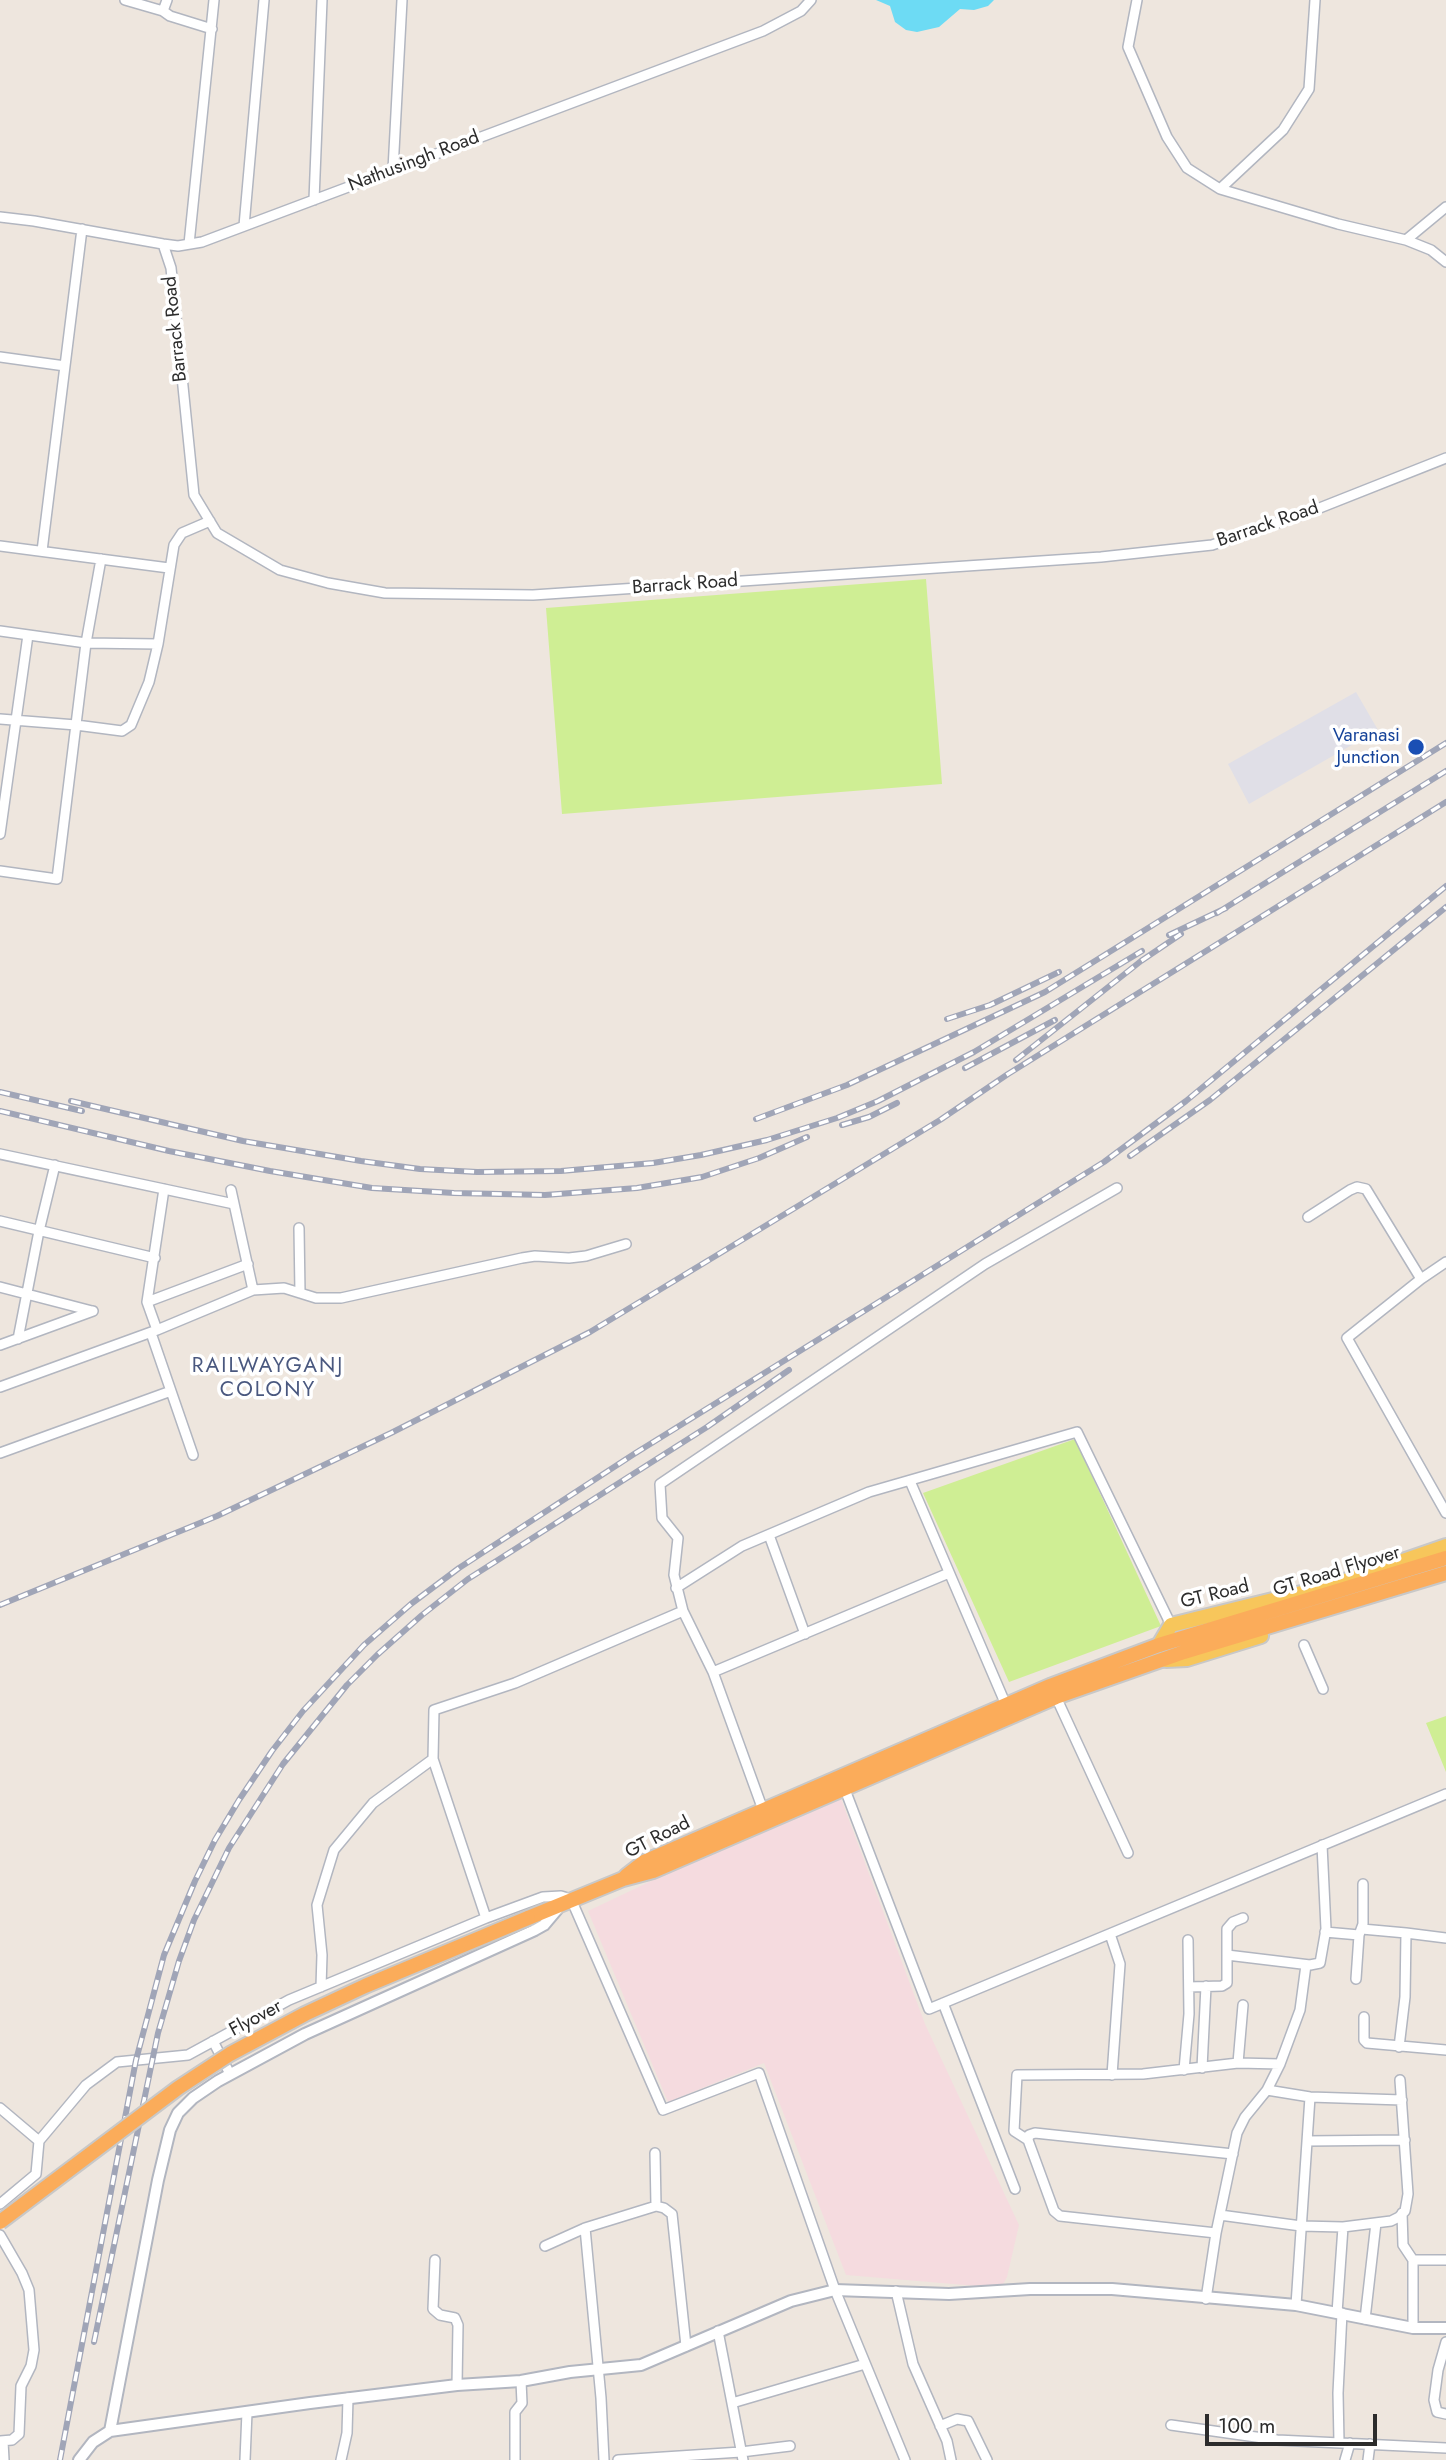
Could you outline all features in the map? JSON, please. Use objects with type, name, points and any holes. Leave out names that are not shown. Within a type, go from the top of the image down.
[{"type":"highway","name":"GT Road Flyover","points":[[1161,1653],[1446,1558]]},
{"type":"highway","name":"GT Road Flyover","points":[[1182,1646],[1446,1573]]},
{"type":"highway","name":"GT Road","points":[[622,1879],[645,1862],[1006,1705],[1161,1653]]},
{"type":"highway","name":"GT Road","points":[[622,1879],[653,1871],[1053,1691]]},
{"type":"highway","name":"Flyover","points":[[0,2222],[178,2088],[230,2054],[365,1986],[622,1879]]},
{"type":"main road","name":"GT Road","points":[[1446,1546],[1330,1586],[1171,1625],[1161,1653],[1187,1659],[1446,1578]]},
{"type":"street","points":[[125,0],[212,29]]},
{"type":"street","points":[[163,11],[167,0]]},
{"type":"street","points":[[189,244],[214,0]]},
{"type":"street","points":[[244,226],[264,0]]},
{"type":"street","points":[[314,200],[322,0]]},
{"type":"street","points":[[393,170],[402,0]]},
{"type":"street","name":"Nathusingh Road","points":[[0,218],[163,244],[189,244],[244,226],[763,31],[801,10],[811,0]]},
{"type":"street","points":[[1137,0],[1128,47],[1167,137],[1187,168],[1220,188],[1338,224],[1406,240],[1431,250],[1446,262]]},
{"type":"street","points":[[1220,188],[1283,130],[1309,89],[1315,0]]},
{"type":"street","points":[[1406,240],[1446,207]]},
{"type":"street","points":[[42,551],[82,229]]},
{"type":"street","name":"Barrack Road","points":[[163,244],[171,268],[194,495],[216,533],[280,570],[328,583],[385,593],[533,595],[1087,558],[1212,545],[1312,511],[1446,458]]},
{"type":"street","points":[[0,357],[65,366]]},
{"type":"street","points":[[0,719],[122,731],[131,725],[149,682],[174,545],[182,533],[210,522]]},
{"type":"street","points":[[0,546],[169,568]]},
{"type":"street","points":[[0,871],[57,879],[86,643],[101,559]]},
{"type":"street","points":[[0,631],[86,643],[158,644]]},
{"type":"street","points":[[0,834],[3,786],[28,635]]},
{"type":"street","points":[[0,1154],[234,1204]]},
{"type":"street","points":[[18,1339],[55,1165]]},
{"type":"street","points":[[1308,1217],[1350,1190],[1357,1187],[1366,1189],[1421,1279]]},
{"type":"street","points":[[763,1810],[713,1672],[683,1611],[674,1575],[678,1538],[662,1518],[660,1484],[985,1264],[1117,1188]]},
{"type":"street","points":[[164,1189],[147,1302],[192,1455]]},
{"type":"street","points":[[231,1190],[253,1290]]},
{"type":"street","points":[[0,1221],[155,1258]]},
{"type":"street","points":[[299,1228],[300,1293]]},
{"type":"street","points":[[0,1387],[154,1331],[253,1290],[284,1288],[322,1299],[341,1298],[522,1258],[578,1257],[626,1244]]},
{"type":"street","points":[[1446,1262],[1347,1338],[1446,1513]]},
{"type":"street","points":[[147,1302],[248,1264]]},
{"type":"street","points":[[0,1287],[93,1311],[0,1345]]},
{"type":"street","points":[[0,1454],[171,1391]]},
{"type":"street","points":[[676,1588],[742,1545],[869,1492],[1077,1432],[1171,1625]]},
{"type":"street","points":[[910,1481],[1006,1705]]},
{"type":"street","points":[[769,1535],[805,1634]]},
{"type":"street","points":[[713,1672],[949,1573]]},
{"type":"street","points":[[486,1918],[433,1759],[435,1710],[515,1683],[683,1611]]},
{"type":"street","points":[[1304,1644],[1323,1689]]},
{"type":"street","points":[[1053,1691],[1128,1853]]},
{"type":"street","points":[[321,1987],[322,1955],[317,1905],[334,1850],[373,1803],[433,1759]]},
{"type":"street","points":[[844,1787],[929,2009],[1446,1794]]},
{"type":"street","points":[[1227,1955],[1306,1965],[1320,1963],[1325,1932],[1322,1845]]},
{"type":"street","points":[[1356,1979],[1363,1884]]},
{"type":"street","points":[[0,2204],[36,2174],[38,2141],[86,2085],[117,2062],[188,2055],[289,2000],[486,1918],[543,1897],[561,1896],[566,1901],[663,2110],[760,2073],[835,2290],[905,2460]]},
{"type":"street","points":[[110,2431],[158,2180],[177,2113],[193,2098],[230,2074],[284,2045],[535,1930],[544,1925],[566,1901]]},
{"type":"street","points":[[1189,1987],[1224,1986],[1227,1983],[1227,1930],[1233,1922],[1243,1918]]},
{"type":"street","points":[[1325,1932],[1446,1936]]},
{"type":"street","points":[[1399,2047],[1405,1997],[1406,1933]]},
{"type":"street","points":[[1110,1934],[1120,1964],[1112,2075]]},
{"type":"street","points":[[1184,2070],[1189,1987],[1188,1940]]},
{"type":"street","points":[[1206,2299],[1216,2233],[1237,2133],[1245,2117],[1267,2090],[1280,2064],[1300,2010],[1306,1965]]},
{"type":"street","points":[[1202,2068],[1206,1986]]},
{"type":"street","points":[[943,2003],[1015,2189]]},
{"type":"street","points":[[1238,2063],[1243,2005]]},
{"type":"street","points":[[1364,2017],[1364,2040],[1367,2043],[1446,2050]]},
{"type":"street","points":[[213,2041],[230,2074]]},
{"type":"street","points":[[1216,2233],[1060,2216],[1054,2211],[1028,2140],[1014,2131],[1017,2075],[1112,2075],[1238,2063],[1280,2064]]},
{"type":"street","points":[[1220,2215],[1301,2226],[1343,2227],[1391,2221],[1402,2213],[1408,2203],[1408,2194],[1400,2080]]},
{"type":"street","points":[[1267,2090],[1310,2097],[1402,2100]]},
{"type":"street","points":[[1296,2305],[1310,2097]]},
{"type":"street","points":[[0,2108],[38,2141]]},
{"type":"street","points":[[1028,2140],[1029,2135],[1035,2133],[1233,2154]]},
{"type":"street","points":[[1307,2141],[1405,2140]]},
{"type":"street","points":[[655,2153],[656,2206]]},
{"type":"street","points":[[545,2246],[585,2228],[656,2206],[668,2210],[674,2222],[686,2346]]},
{"type":"street","points":[[1402,2213],[1404,2245],[1413,2260],[1413,2328]]},
{"type":"street","points":[[1365,2319],[1376,2223]]},
{"type":"street","points":[[1339,2442],[1343,2227]]},
{"type":"street","points":[[585,2228],[604,2460]]},
{"type":"street","points":[[0,2235],[29,2290],[34,2350],[31,2366],[21,2386],[19,2434],[12,2440],[2,2441],[4,2460]]},
{"type":"street","points":[[435,2260],[433,2309],[440,2315],[455,2318],[458,2325],[457,2385]]},
{"type":"street","points":[[1413,2260],[1446,2260]]},
{"type":"street","points":[[79,2460],[93,2442],[110,2431],[348,2398],[457,2385],[521,2381],[641,2365],[790,2301],[835,2290],[949,2294],[1030,2289],[1112,2289],[1296,2305],[1413,2328],[1446,2328]]},
{"type":"street","points":[[896,2291],[913,2364],[947,2441],[951,2460]]},
{"type":"street","points":[[718,2330],[742,2456]]},
{"type":"street","points":[[1446,2342],[1434,2400],[1437,2412],[1446,2414]]},
{"type":"street","points":[[732,2403],[865,2364]]},
{"type":"street","points":[[514,2460],[515,2412],[522,2403],[521,2381]]},
{"type":"street","points":[[341,2460],[347,2433],[348,2398]]},
{"type":"street","points":[[245,2460],[247,2412]]},
{"type":"street","points":[[940,2426],[957,2419],[968,2421],[987,2460]]},
{"type":"street","points":[[1171,2425],[1278,2440],[1446,2448]]},
{"type":"street","points":[[1345,2460],[1350,2443]]},
{"type":"street","points":[[1368,2460],[1370,2444]]},
{"type":"street","points":[[618,2460],[742,2456],[790,2446]]},
{"type":"shaded area","points":[[1356,692],[1378,730],[1249,804],[1228,764]]},
{"type":"shaded area","points":[[840,1796],[925,2024],[1019,2225],[1007,2277],[1001,2288],[846,2275],[764,2063],[668,2102],[588,1911],[763,1828]]},
{"type":"green space","points":[[926,579],[942,784],[562,814],[546,608]]},
{"type":"green space","points":[[1075,1439],[1161,1626],[1009,1682],[923,1493]]},
{"type":"green space","points":[[1446,1716],[1446,1772],[1426,1723]]},
{"type":"water","points":[[876,0],[994,0],[988,6],[974,10],[960,9],[939,27],[917,32],[906,30],[895,22],[890,6]]},
{"type":"railway","points":[[756,1119],[847,1085],[1045,992],[1446,743]]},
{"type":"railway","points":[[1217,913],[1446,771]]},
{"type":"railway","points":[[0,1605],[217,1516],[391,1433],[590,1332],[940,1120],[1008,1074],[1446,802]]},
{"type":"railway","points":[[60,2460],[136,2060],[164,1955],[215,1840],[272,1751],[303,1711],[364,1645],[411,1604],[459,1568],[634,1454],[1104,1162],[1186,1101],[1446,886]]},
{"type":"railway","points":[[1130,1156],[1210,1100],[1446,907]]},
{"type":"railway","points":[[1169,935],[1226,908]]},
{"type":"railway","points":[[1016,1060],[1141,961],[1181,934]]},
{"type":"railway","points":[[71,1101],[243,1141],[420,1169],[477,1172],[561,1171],[653,1163],[767,1140],[837,1118],[878,1101],[974,1052],[1142,951]]},
{"type":"railway","points":[[947,1019],[990,1005],[1059,972]]},
{"type":"railway","points":[[965,1068],[1055,1020]]},
{"type":"railway","points":[[0,1092],[82,1111]]},
{"type":"railway","points":[[842,1125],[869,1117],[897,1103]]},
{"type":"railway","points":[[0,1111],[169,1151],[270,1171],[372,1188],[454,1193],[545,1195],[637,1188],[702,1177],[759,1158],[807,1137]]},
{"type":"railway","points":[[94,2342],[158,2033],[179,1961],[194,1920],[229,1848],[283,1764],[347,1685],[422,1615],[468,1579],[707,1427],[789,1370]]},
{"type":"place","name":"Varanasi Junction","points":[[1416,747]]},
{"type":"district","name":"RAILWAYGANJ COLONY","points":[[268,1379]]}]
